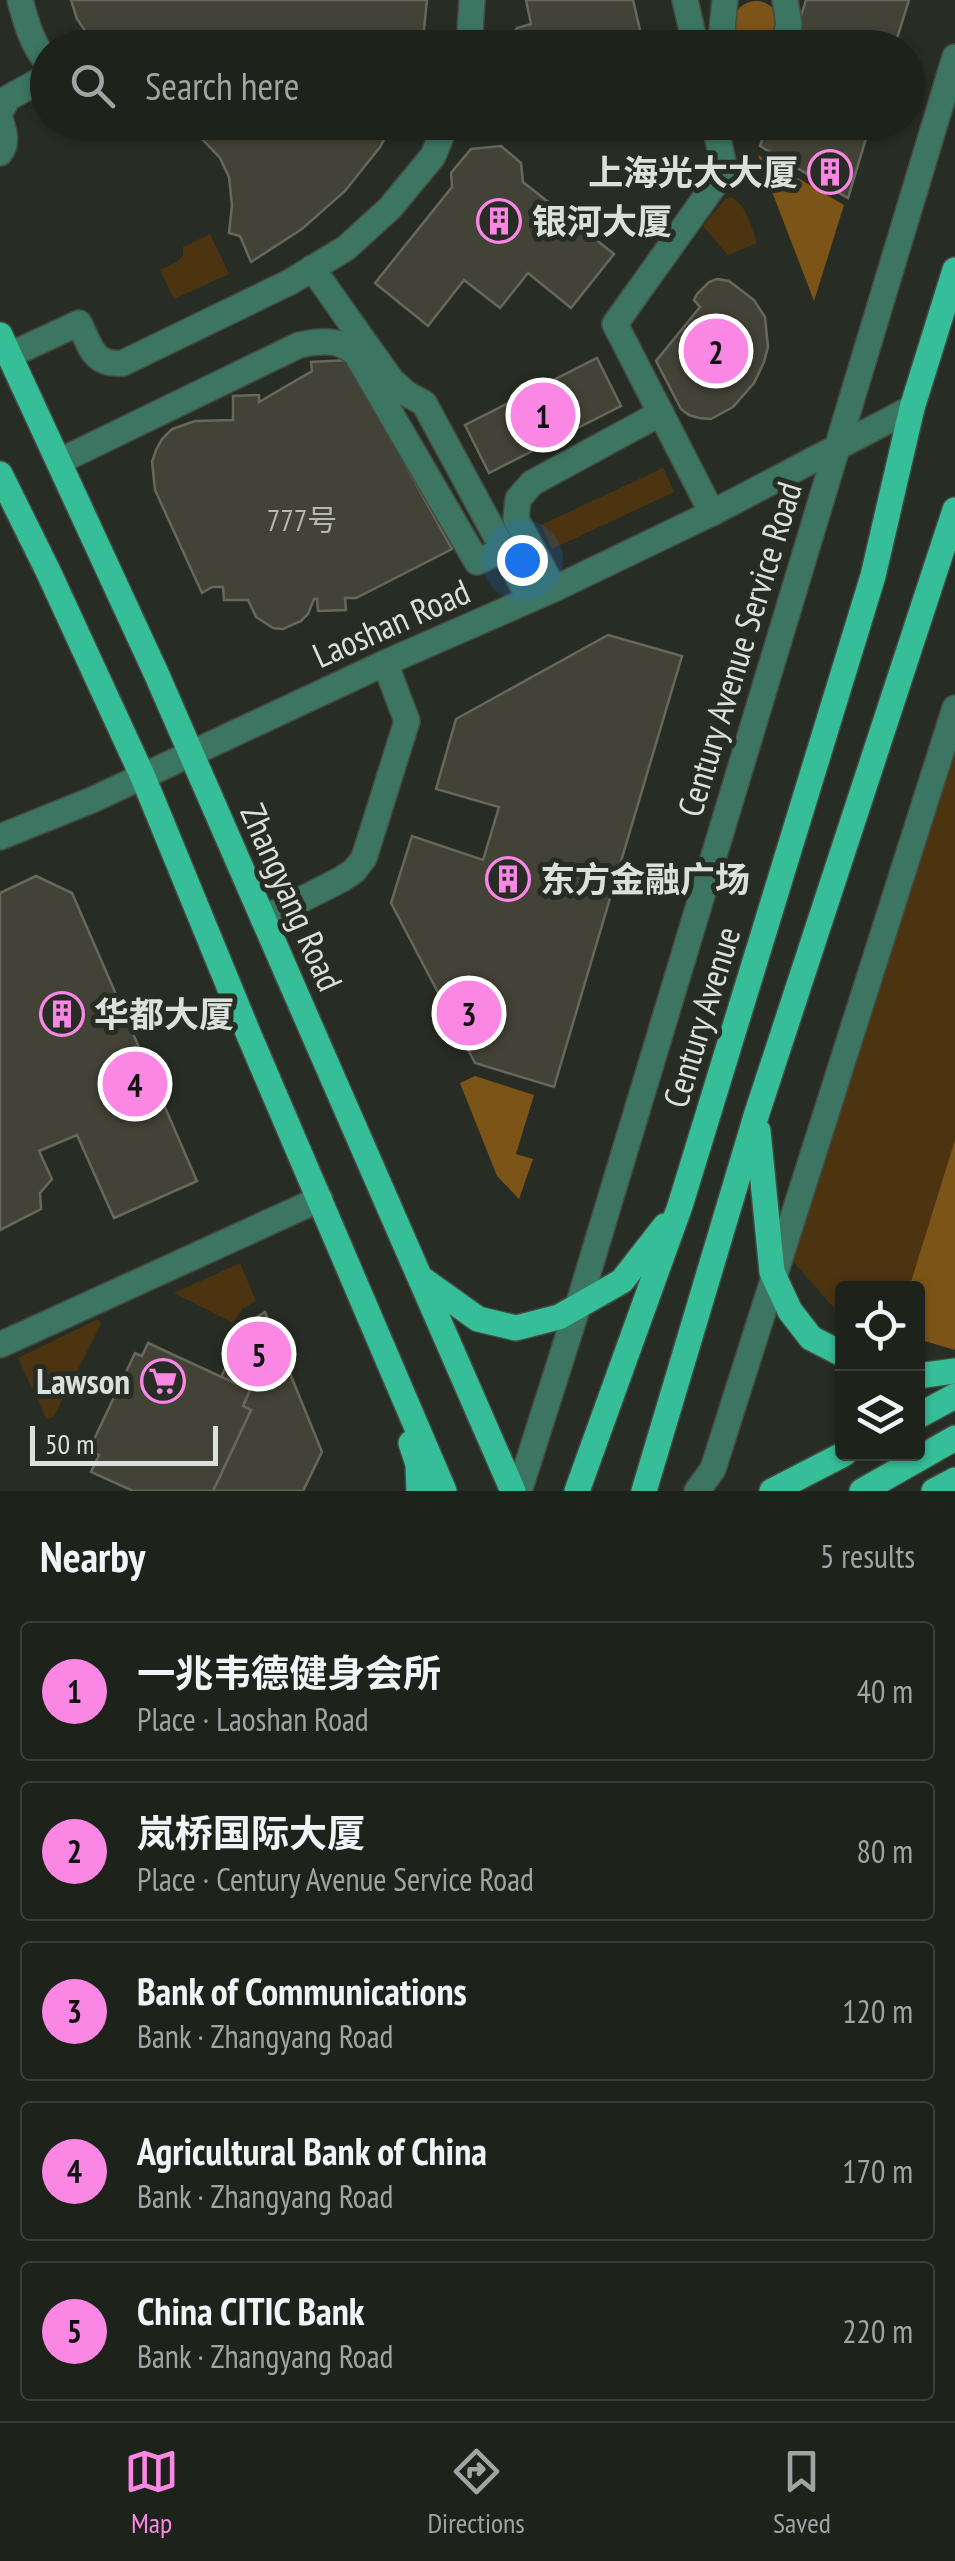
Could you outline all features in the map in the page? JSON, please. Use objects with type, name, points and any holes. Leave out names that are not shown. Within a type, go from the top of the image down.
[{"type":"main road","name":"Century Avenue","points":[[578,1491],[680,1206],[873,576],[912,408],[955,270]]},
{"type":"main road","name":"Zhangyang Road","points":[[5,345],[191,754],[516,1491]]},
{"type":"main road","points":[[0,474],[142,777],[444,1491]]},
{"type":"main road","points":[[644,1491],[756,1116],[955,510]]},
{"type":"main road","points":[[756,1116],[773,1275],[790,1311],[811,1338],[835,1350]]},
{"type":"main road","points":[[420,1277],[478,1319],[516,1328],[558,1318],[622,1281],[680,1206]]},
{"type":"main road","points":[[376,1329],[418,1464],[419,1491]]},
{"type":"main road","points":[[925,1375],[955,1371]]},
{"type":"main road","points":[[925,1412],[955,1396]]},
{"type":"main road","points":[[862,1491],[955,1438]]},
{"type":"main road","points":[[772,1491],[835,1459]]},
{"type":"main road","points":[[934,1491],[955,1480]]},
{"type":"street","points":[[20,0],[30,32]]},
{"type":"street","points":[[470,30],[472,0]]},
{"type":"street","points":[[685,0],[692,30]]},
{"type":"street","points":[[724,0],[724,30]]},
{"type":"street","points":[[785,0],[788,30]]},
{"type":"street","name":"Century Avenue Service Road","points":[[516,1491],[578,1306],[955,57]]},
{"type":"street","points":[[0,153],[5,136],[0,115],[8,98],[30,86]]},
{"type":"street","points":[[5,345],[79,323],[96,356],[108,364],[123,363],[290,282],[346,248],[390,208],[432,156],[439,140]]},
{"type":"street","points":[[712,513],[615,324],[725,170],[718,140]]},
{"type":"street","points":[[312,268],[392,381],[424,402],[505,550],[542,594]]},
{"type":"street","points":[[60,461],[299,345],[339,342],[356,354],[476,562],[505,550]]},
{"type":"street","name":"Laoshan Road","points":[[0,837],[142,777],[542,594],[712,513],[912,408]]},
{"type":"street","points":[[542,594],[516,519],[518,499],[532,483],[661,413]]},
{"type":"street","points":[[904,664],[955,526]]},
{"type":"street","points":[[263,919],[342,879],[364,858],[406,721],[385,664]]},
{"type":"street","points":[[698,1491],[713,1469],[955,708]]},
{"type":"street","points":[[0,1344],[320,1200]]},
{"type":"shaded area","points":[[747,2],[765,2],[778,15],[778,30],[734,30],[734,15]]},
{"type":"shaded area","points":[[758,155],[844,205],[814,301]]},
{"type":"shaded area","points":[[730,197],[744,210],[757,243],[728,255],[703,226]]},
{"type":"shaded area","points":[[210,234],[229,274],[174,299],[160,270],[183,256],[183,247]]},
{"type":"shaded area","points":[[663,468],[674,492],[552,549],[541,525]]},
{"type":"shaded area","points":[[955,747],[955,1140],[911,1281],[835,1281],[835,1309],[789,1257]]},
{"type":"shaded area","points":[[475,1076],[534,1095],[516,1154],[533,1159],[519,1199],[497,1176],[460,1083]]},
{"type":"shaded area","points":[[955,1140],[955,1350],[925,1341],[925,1281],[911,1281]]},
{"type":"shaded area","points":[[240,1263],[256,1301],[242,1309],[233,1323],[174,1293]]},
{"type":"shaded area","points":[[96,1320],[101,1324],[54,1416],[46,1418],[18,1358]]},
{"type":"building","points":[[71,0],[427,0],[424,30],[85,30]]},
{"type":"building","points":[[526,0],[633,0],[640,30],[516,30],[531,24]]},
{"type":"building","name":"上海光大大厦","points":[[806,0],[909,0],[900,30],[797,30]]},
{"type":"building","points":[[203,140],[384,140],[345,191],[302,229],[251,262],[240,236],[229,233],[229,177],[220,158]]},
{"type":"building","name":"上海光大大厦","points":[[762,140],[866,140],[848,198],[760,146]]},
{"type":"building","name":"银河大厦","points":[[501,146],[521,163],[523,182],[614,254],[571,308],[528,273],[500,308],[464,280],[428,326],[375,283],[452,187],[451,173],[471,149]]},
{"type":"building","points":[[717,279],[729,281],[754,300],[765,317],[768,347],[754,383],[733,407],[711,419],[699,418],[681,409],[656,361],[700,307],[694,300],[697,294]]},
{"type":"building","points":[[597,358],[621,406],[489,473],[465,425]]},
{"type":"building","points":[[348,360],[452,549],[356,598],[345,598],[346,610],[318,611],[314,599],[301,621],[283,629],[273,628],[256,617],[248,600],[224,600],[223,587],[212,587],[202,593],[155,490],[152,462],[162,439],[172,429],[195,421],[233,420],[233,396],[259,395],[259,402],[312,371],[311,362]]},
{"type":"building","name":"东方金融广场","points":[[608,635],[682,656],[554,1087],[475,1063],[391,903],[412,836],[483,860],[499,807],[436,789],[456,719]]},
{"type":"building","name":"华都大厦","points":[[36,876],[72,893],[197,1181],[114,1218],[77,1135],[39,1151],[52,1179],[40,1193],[41,1209],[0,1230],[0,893]]},
{"type":"building","points":[[265,1312],[322,1452],[303,1491],[213,1491],[251,1410],[243,1406],[250,1390],[221,1377],[244,1331]]},
{"type":"building","points":[[148,1343],[250,1390],[243,1406],[251,1410],[213,1491],[133,1491],[91,1472],[99,1455],[89,1450],[135,1353],[142,1356]]},
{"type":"place","name":"上海光大大厦","points":[[830,172]]},
{"type":"place","name":"银河大厦","points":[[499,221]]},
{"type":"place","name":"岚桥国际大厦","points":[[716,351]]},
{"type":"place","name":"一兆韦德健身会所","points":[[543,415]]},
{"type":"place","name":"东方金融广场","points":[[508,879]]},
{"type":"place","name":"Bank of Communications","points":[[469,1013]]},
{"type":"place","name":"华都大厦","points":[[62,1014]]},
{"type":"place","name":"Agricultural Bank of China","points":[[135,1084]]},
{"type":"place","name":"China CITIC Bank","points":[[259,1354]]},
{"type":"place","name":"Lawson","points":[[163,1381]]}]
